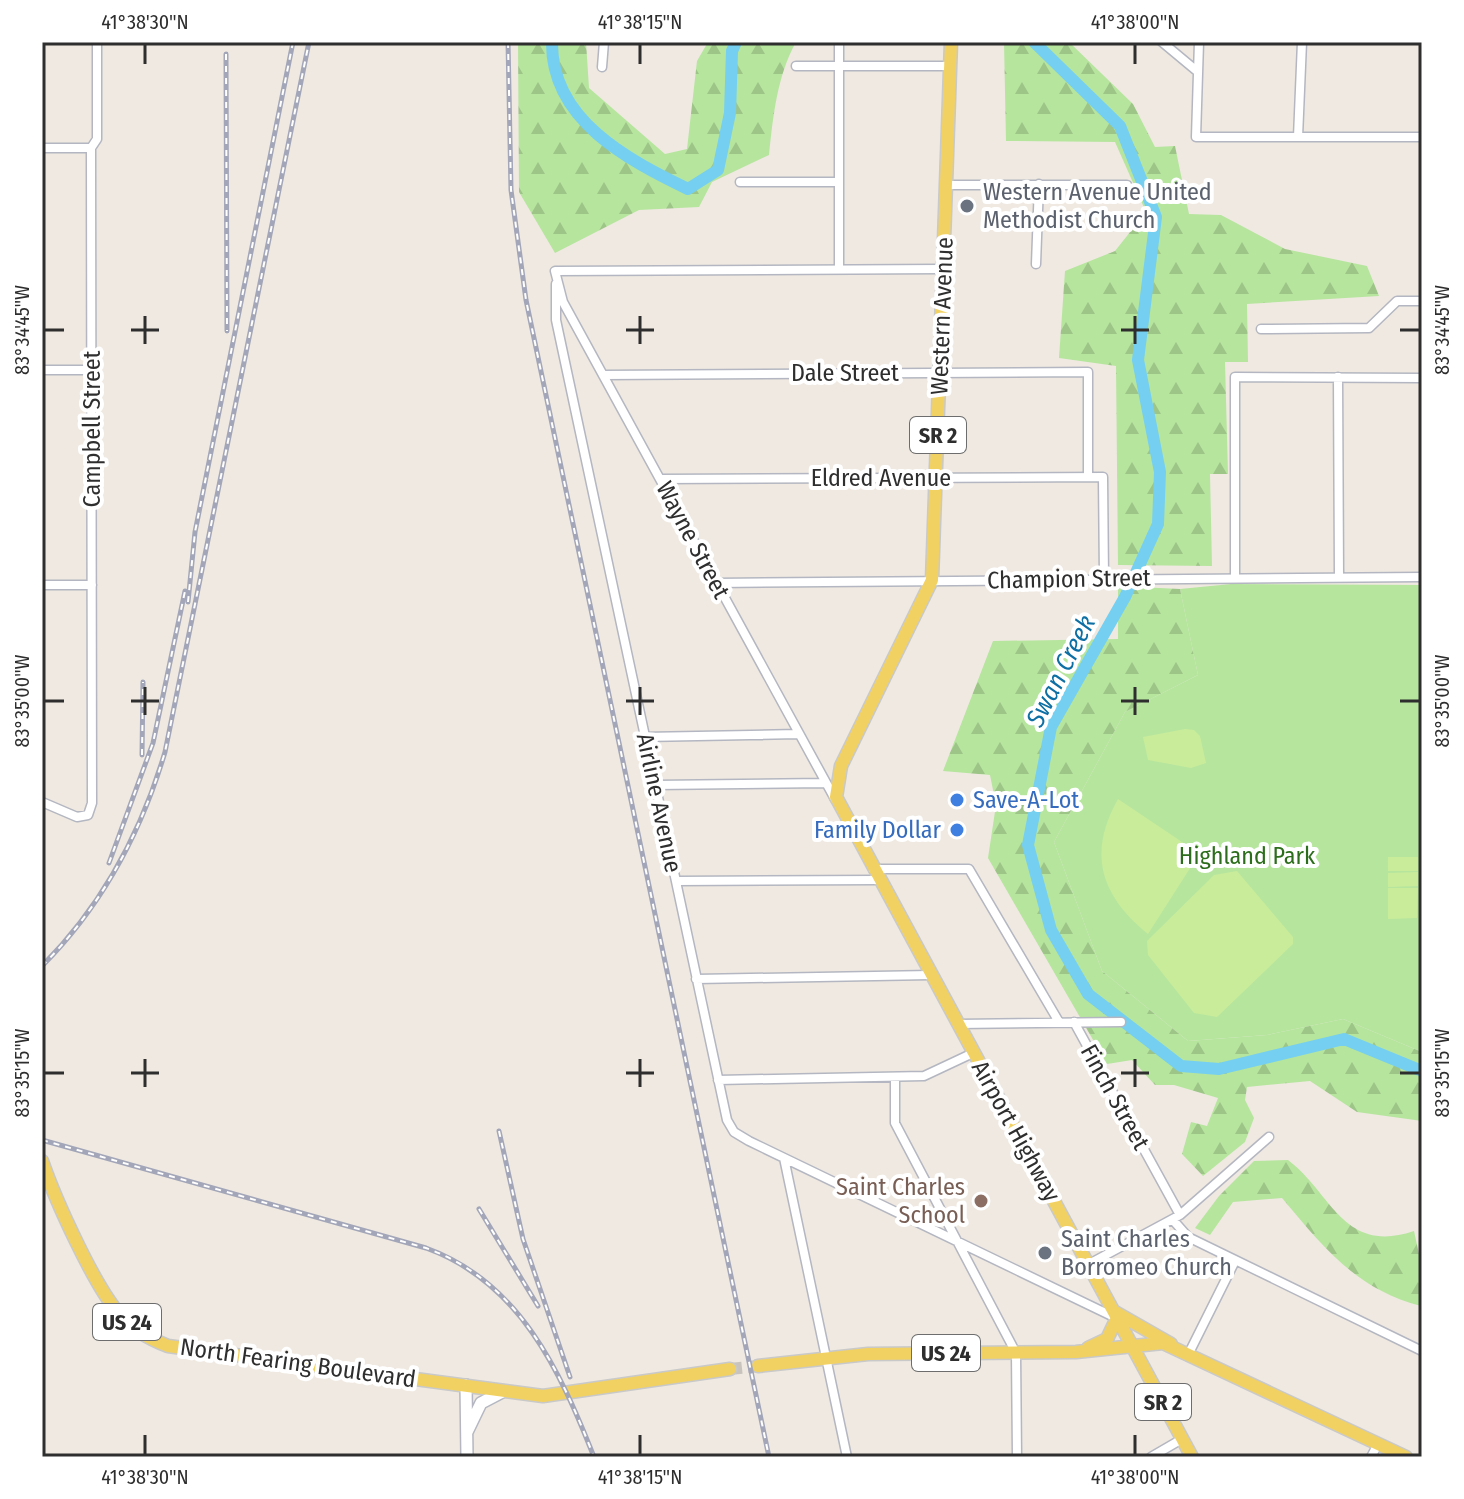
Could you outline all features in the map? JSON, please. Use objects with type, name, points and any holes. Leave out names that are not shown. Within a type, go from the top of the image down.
[{"type":"main road","name":"Western Avenue","points":[[839,806],[835,792],[839,771],[932,580],[951,42]]},
{"type":"main road","name":"Airport Highway","points":[[839,806],[1192,1457]]},
{"type":"main road","name":"North Fearing Boulevard","points":[[42,1161],[51,1187],[108,1299],[123,1319],[144,1335],[185,1349],[466,1385]]},
{"type":"main road","points":[[1076,1352],[1107,1339],[1115,1315],[1174,1346]]},
{"type":"main road","name":"US 24","points":[[758,1366],[826,1356],[1076,1352],[1155,1343],[1174,1346],[1406,1457]]},
{"type":"main road","name":"US 24","points":[[466,1385],[543,1396],[730,1369]]},
{"type":"main road","points":[[466,1385],[467,1457]]},
{"type":"main road","points":[[467,1432],[481,1403],[504,1391]]},
{"type":"street","name":"Campbell Street","points":[[42,802],[77,817],[86,816],[92,803],[91,148],[97,139],[97,42]]},
{"type":"street","points":[[602,67],[604,42]]},
{"type":"street","points":[[839,42],[839,269],[943,269]]},
{"type":"street","points":[[1162,42],[1198,72]]},
{"type":"street","points":[[1199,42],[1196,137],[1422,137]]},
{"type":"street","points":[[1298,137],[1302,42]]},
{"type":"street","points":[[796,66],[950,66]]},
{"type":"street","points":[[42,148],[91,148]]},
{"type":"street","points":[[740,182],[838,182]]},
{"type":"street","points":[[1036,264],[1039,184]]},
{"type":"street","points":[[947,185],[1127,185]]},
{"type":"street","name":"Wayne Street","points":[[839,269],[555,271],[556,284],[603,375],[839,806]]},
{"type":"street","name":"Airline Avenue","points":[[556,284],[556,320],[727,1120],[734,1132],[784,1158]]},
{"type":"street","points":[[1261,329],[1369,328],[1397,301],[1422,301]]},
{"type":"street","points":[[42,370],[91,370]]},
{"type":"street","name":"Dale Street","points":[[603,375],[1088,372],[1088,477]]},
{"type":"street","points":[[1235,577],[1235,377],[1422,378]]},
{"type":"street","points":[[1338,377],[1339,577]]},
{"type":"street","name":"Eldred Avenue","points":[[660,479],[1103,477],[1104,578]]},
{"type":"street","name":"Champion Street","points":[[716,583],[1422,577]]},
{"type":"street","points":[[42,585],[92,585]]},
{"type":"street","points":[[644,737],[798,734]]},
{"type":"street","points":[[655,785],[825,783]]},
{"type":"street","name":"Finch Street","points":[[876,874],[969,869],[1059,1022],[1074,1022],[1177,1218]]},
{"type":"street","points":[[676,881],[876,874]]},
{"type":"street","points":[[696,979],[931,975]]},
{"type":"street","points":[[958,1024],[1059,1022]]},
{"type":"street","points":[[1074,1022],[1121,1022]]},
{"type":"street","points":[[718,1080],[924,1076],[973,1053]]},
{"type":"street","points":[[895,1077],[895,1123],[1016,1353],[1017,1457]]},
{"type":"street","points":[[1089,1264],[1177,1218],[1269,1137]]},
{"type":"street","points":[[784,1158],[1115,1315]]},
{"type":"street","points":[[784,1158],[847,1457]]},
{"type":"street","points":[[1177,1218],[1188,1237],[1422,1351]]},
{"type":"street","points":[[1189,1353],[1235,1261]]},
{"type":"street","points":[[1151,1457],[1182,1439]]},
{"type":"street","points":[[1371,1457],[1378,1444]]},
{"type":"green space","points":[[518,42],[586,42],[589,88],[665,154],[687,149],[697,61],[708,42],[796,42],[780,83],[769,155],[712,182],[699,207],[639,210],[555,253],[519,192]]},
{"type":"green space","points":[[1004,42],[1069,42],[1133,104],[1155,147],[1175,146],[1189,214],[1221,215],[1285,249],[1367,266],[1379,296],[1247,304],[1248,362],[1225,362],[1228,474],[1210,474],[1212,566],[1118,565],[1116,366],[1059,358],[1065,271],[1115,251],[1146,212],[1115,142],[1006,141]]},
{"type":"green space","name":"Highland Park","points":[[1231,584],[1422,585],[1422,1052],[1343,1019],[1267,1035],[1188,1041],[1102,971],[1054,842],[1125,712],[1198,675],[1180,589]]},
{"type":"green space","points":[[1118,586],[1180,589],[1198,675],[1125,712],[1054,842],[1102,971],[1188,1041],[1267,1035],[1343,1019],[1422,1052],[1422,1121],[1357,1112],[1310,1081],[1247,1087],[1245,1100],[1254,1118],[1245,1142],[1203,1176],[1182,1154],[1191,1122],[1207,1126],[1218,1098],[1174,1085],[1155,1085],[1132,1060],[1107,1064],[988,858],[996,805],[990,775],[943,771],[993,641],[1118,639]]},
{"type":"green space","points":[[1194,730],[1200,736],[1206,763],[1191,768],[1148,760],[1143,737]]},
{"type":"green space","points":[[1118,799],[1194,850],[1194,862],[1148,934],[1119,905],[1104,873],[1101,856],[1103,838]]},
{"type":"green space","points":[[1388,857],[1418,857],[1418,871],[1388,871]]},
{"type":"green space","points":[[1237,871],[1293,937],[1293,944],[1217,1017],[1194,1013],[1148,955],[1147,941],[1214,875]]},
{"type":"green space","points":[[1418,872],[1418,886],[1388,887],[1388,873]]},
{"type":"green space","points":[[1388,888],[1418,888],[1417,918],[1388,919]]},
{"type":"green space","points":[[1288,1160],[1355,1228],[1371,1235],[1390,1236],[1414,1231],[1422,1268],[1421,1306],[1398,1299],[1360,1278],[1327,1250],[1282,1198],[1233,1202],[1210,1235],[1195,1228],[1219,1196],[1254,1161]]},
{"type":"waterway","name":"Swan Creek","points":[[552,42],[555,70],[564,94],[579,115],[618,150],[688,189],[718,170],[730,113],[732,51],[736,42]]},
{"type":"waterway","name":"Swan Creek","points":[[1034,42],[1120,126],[1156,217],[1138,360],[1160,472],[1158,524],[1125,597],[1051,727],[1028,845],[1051,930],[1088,994],[1181,1066],[1219,1069],[1344,1039],[1422,1071]]},
{"type":"tunnel","points":[[730,1369],[758,1366]]},
{"type":"railway","points":[[188,602],[195,532],[293,42]]},
{"type":"railway","points":[[42,966],[83,919],[117,867],[144,811],[165,752],[309,42]]},
{"type":"railway","points":[[508,42],[511,190],[526,300],[769,1457]]},
{"type":"railway","points":[[226,54],[227,331]]},
{"type":"railway","points":[[109,863],[153,743],[185,591]]},
{"type":"railway","points":[[142,755],[143,682]]},
{"type":"railway","points":[[499,1131],[523,1239],[570,1377]]},
{"type":"railway","points":[[42,1140],[426,1248],[459,1263],[512,1306],[532,1333],[567,1393],[594,1457]]},
{"type":"railway","points":[[479,1209],[538,1306]]},
{"type":"place","name":"Western Avenue United Methodist Church","points":[[967,206]]},
{"type":"place","name":"Save-A-Lot","points":[[957,800]]},
{"type":"place","name":"Family Dollar","points":[[957,830]]},
{"type":"place","name":"Saint Charles School","points":[[981,1201]]},
{"type":"place","name":"Saint Charles Borromeo Church","points":[[1045,1253]]}]
